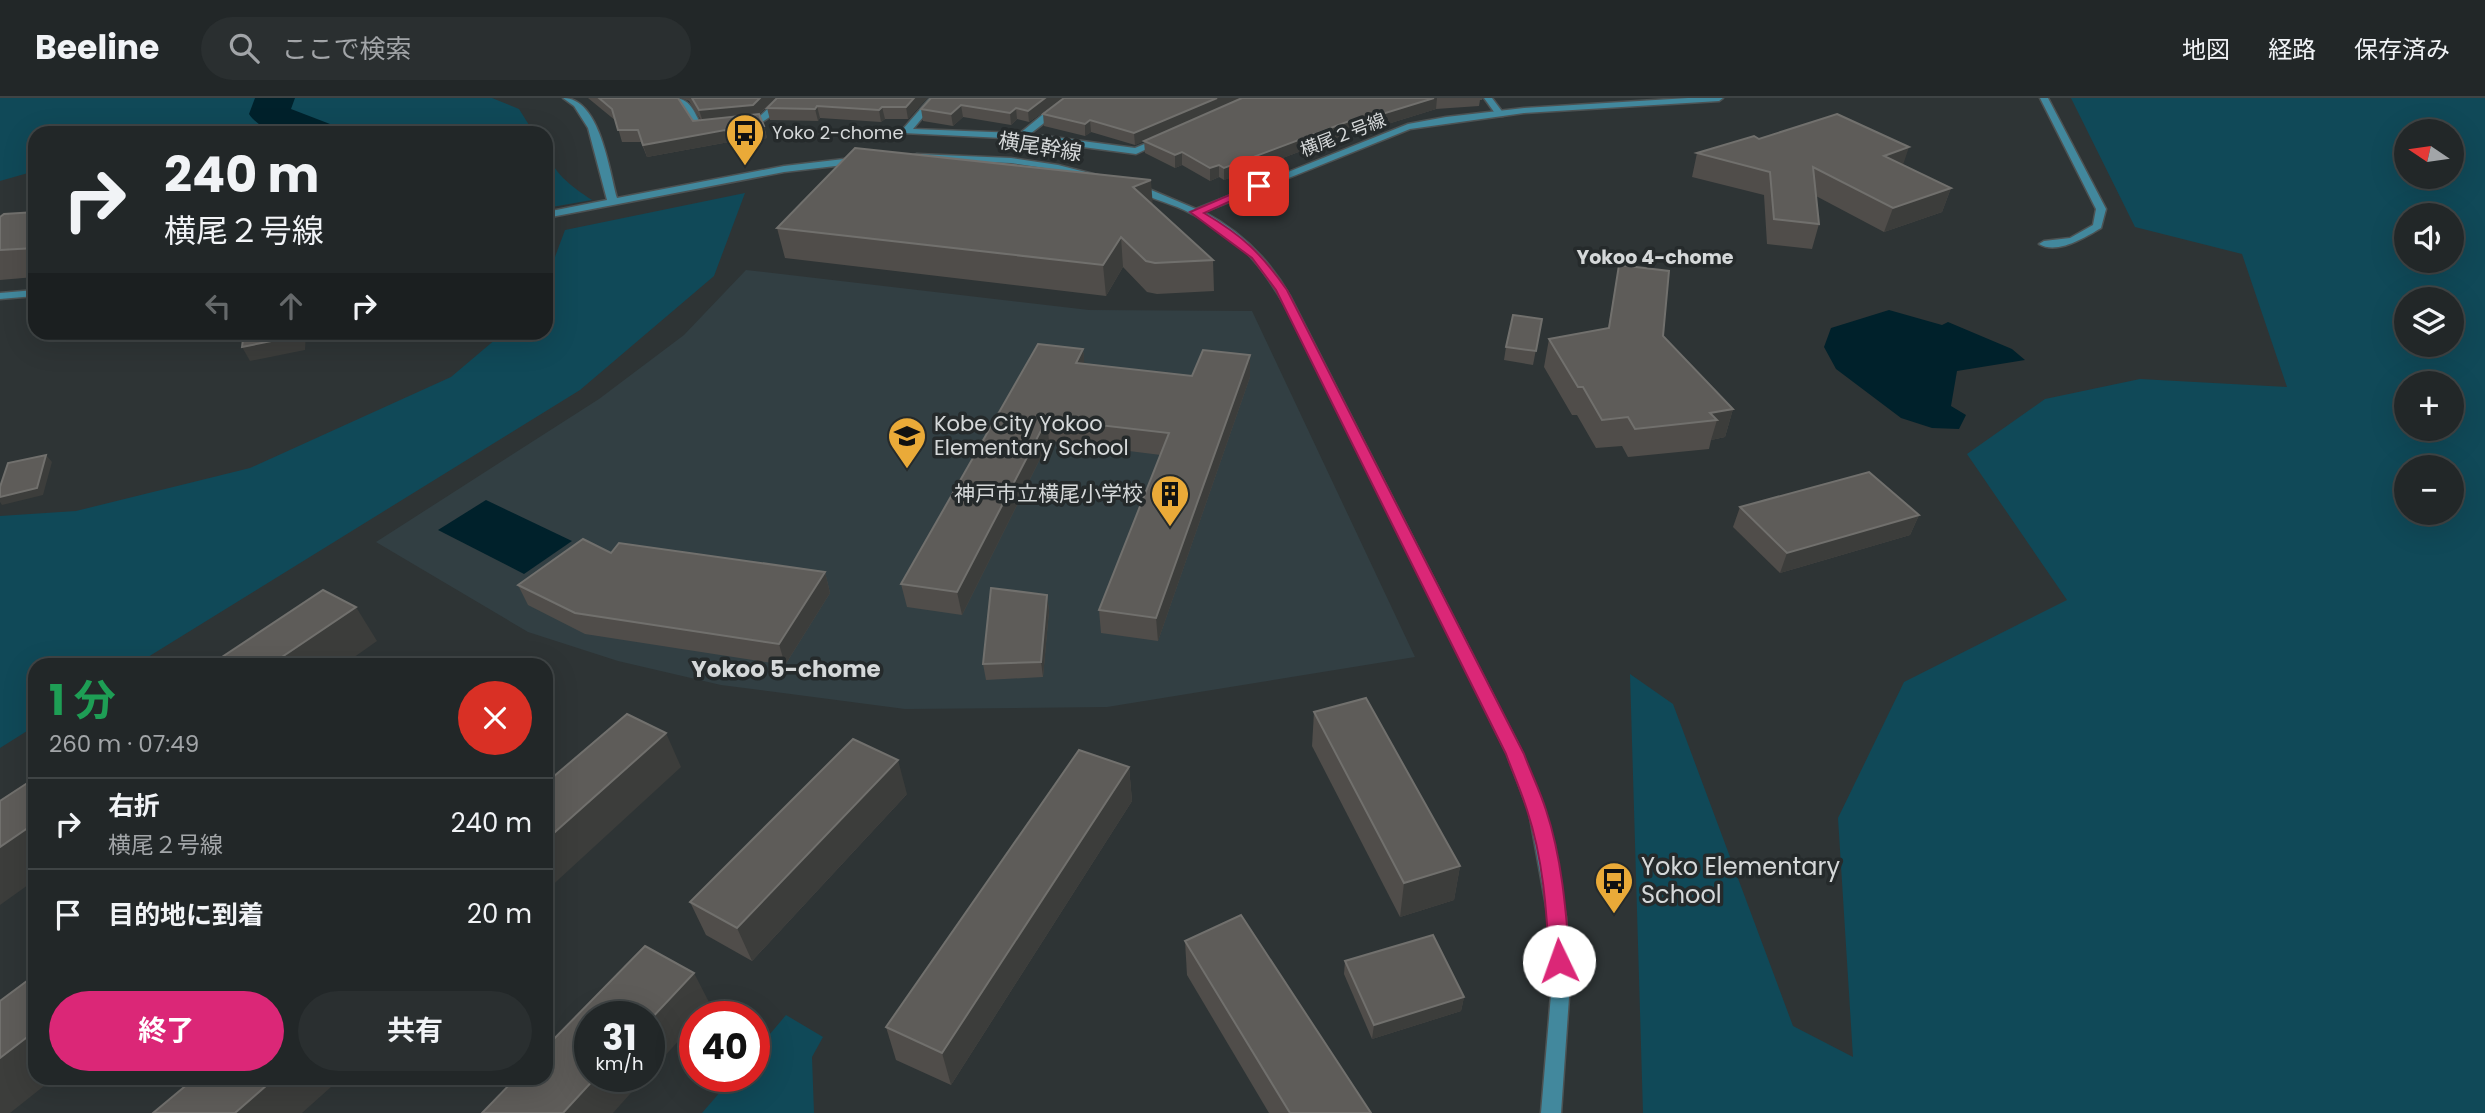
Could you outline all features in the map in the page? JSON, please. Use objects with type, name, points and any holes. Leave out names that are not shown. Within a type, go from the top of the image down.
[{"type":"street","points":[[567,98],[574,100],[592,125],[613,203]]},
{"type":"street","points":[[677,98],[686,105],[698,128],[723,125]]},
{"type":"street","points":[[735,124],[760,121],[783,98]]},
{"type":"street","points":[[935,98],[906,131],[1022,136],[1136,152],[1173,135]]},
{"type":"street","points":[[1022,136],[1065,103],[1079,98]]},
{"type":"street","points":[[1488,98],[1500,114]]},
{"type":"street","name":"横尾２号線","points":[[1196,212],[1408,127],[1442,120],[1500,114],[1719,98]]},
{"type":"street","points":[[2044,98],[2101,209],[2098,226],[2072,241],[2044,244]]},
{"type":"street","name":"横尾幹線","points":[[909,157],[989,158],[1074,170],[1118,181],[1196,212],[1223,228],[1256,256],[1281,290],[1515,754],[1533,800],[1546,852],[1557,917],[1559,1036],[1551,1113]]},
{"type":"street","points":[[553,214],[784,169],[872,159]]},
{"type":"street","points":[[0,296],[28,294]]},
{"type":"shaded area","points":[[0,98],[492,98],[519,109],[530,126],[28,126],[28,173],[0,181]]},
{"type":"shaded area","points":[[2071,98],[2485,98],[2485,1113],[1643,1113],[1630,674],[1673,704],[1793,1026],[1853,1057],[1838,818],[1904,682],[2067,600],[1967,454],[2045,399],[2140,379],[2287,387],[2242,254],[2135,227]]},
{"type":"shaded area","points":[[553,165],[570,184],[592,200],[553,207]]},
{"type":"shaded area","points":[[745,193],[714,276],[580,390],[146,658],[28,658],[28,730],[0,748],[0,516],[76,511],[250,468],[451,377],[495,340],[553,340],[553,262],[565,230]]},
{"type":"shaded area","name":"Kobe City Yokoo Elementary School","points":[[746,270],[1089,310],[1252,311],[1415,657],[1107,707],[905,709],[721,685],[618,661],[528,632],[376,542],[599,399],[684,335]]},
{"type":"shaded area","points":[[1889,310],[1942,325],[1948,322],[2012,349],[2025,360],[1957,371],[1951,406],[1966,415],[1959,429],[1932,428],[1901,418],[1836,369],[1824,347],[1831,328]]},
{"type":"shaded area","points":[[486,500],[572,541],[524,574],[438,530]]},
{"type":"shaded area","points":[[786,1015],[823,1037],[812,1057],[814,1113],[702,1113],[720,1092],[770,1092],[770,1034]]},
{"type":"building","points":[[599,98],[678,98],[693,121],[759,114],[764,126],[643,145],[638,130],[618,130],[612,109]]},
{"type":"building","points":[[692,98],[760,98],[753,105],[699,110]]},
{"type":"building","points":[[777,98],[914,98],[906,107],[882,107],[879,110],[817,106],[815,109],[767,108]]},
{"type":"building","points":[[931,98],[1045,98],[1028,111],[1016,108],[1010,113],[961,105],[951,114],[921,109]]},
{"type":"building","points":[[1064,98],[1217,98],[1134,133],[1090,120],[1085,124],[1043,114]]},
{"type":"building","points":[[1242,98],[1434,98],[1353,123],[1349,121],[1224,168],[1219,165],[1210,168],[1182,152],[1175,155],[1144,141]]},
{"type":"building","points":[[1837,114],[1909,147],[1884,156],[1951,188],[1893,208],[1813,167],[1819,224],[1774,219],[1770,172],[1697,153],[1754,136],[1759,139]]},
{"type":"building","points":[[855,148],[1151,180],[1133,187],[1213,260],[1155,263],[1146,261],[1121,237],[1103,265],[777,228]]},
{"type":"building","points":[[28,212],[28,248],[0,250],[0,217],[4,214]]},
{"type":"building","points":[[1619,265],[1669,271],[1663,336],[1733,409],[1710,413],[1717,420],[1635,429],[1628,417],[1602,420],[1583,387],[1578,387],[1549,339],[1609,328]]},
{"type":"building","points":[[1513,315],[1542,319],[1536,351],[1506,347]]},
{"type":"building","points":[[243,340],[277,340],[242,347]]},
{"type":"building","points":[[1038,344],[1083,349],[1076,363],[1192,376],[1203,350],[1250,355],[1156,618],[1099,610],[1169,433],[1047,419],[957,592],[901,584]]},
{"type":"building","points":[[46,455],[37,488],[0,497],[0,487],[8,463]]},
{"type":"building","points":[[1869,472],[1919,515],[1787,553],[1740,507]]},
{"type":"building","points":[[583,539],[611,553],[619,543],[825,572],[779,644],[575,613],[518,585]]},
{"type":"building","points":[[991,588],[1047,595],[1041,662],[983,664]]},
{"type":"building","points":[[323,590],[356,607],[280,658],[221,658]]},
{"type":"building","points":[[1366,698],[1460,866],[1404,883],[1314,712]]},
{"type":"building","points":[[627,714],[666,733],[553,834],[553,777]]},
{"type":"building","points":[[853,739],[898,760],[737,928],[690,902]]},
{"type":"building","points":[[1079,750],[1129,767],[942,1053],[886,1027]]},
{"type":"building","points":[[28,783],[28,828],[0,847],[0,801]]},
{"type":"building","points":[[1241,915],[1371,1113],[1290,1113],[1185,941]]},
{"type":"building","points":[[1433,935],[1464,997],[1374,1025],[1345,961]]},
{"type":"building","points":[[645,946],[694,973],[665,1004],[665,1001],[591,1001]]},
{"type":"building","points":[[28,980],[28,1036],[0,1058],[0,1001]]},
{"type":"building","points":[[574,1018],[574,1092],[582,1092],[563,1113],[482,1113],[509,1085],[553,1085],[553,1040]]},
{"type":"building","points":[[187,1085],[267,1085],[235,1113],[153,1113]]},
{"type":"waterway","points":[[275,98],[269,114],[298,126]]},
{"type":"place","name":"Yoko 2-chome","points":[[745,167]]},
{"type":"place","name":"Kobe City Yokoo Elementary School","points":[[907,470]]},
{"type":"place","name":"神戸市立横尾小学校","points":[[1170,528]]},
{"type":"place","name":"Yoko Elementary School","points":[[1614,915]]},
{"type":"district","name":"Yokoo 4-chome","points":[[1655,257]]},
{"type":"district","name":"Yokoo 5-chome","points":[[786,669]]},
{"type":"route","points":[[1259,186],[1196,212],[1223,228],[1256,256],[1281,290],[1515,754],[1537,812],[1546,852],[1557,917],[1559,961]]}]
